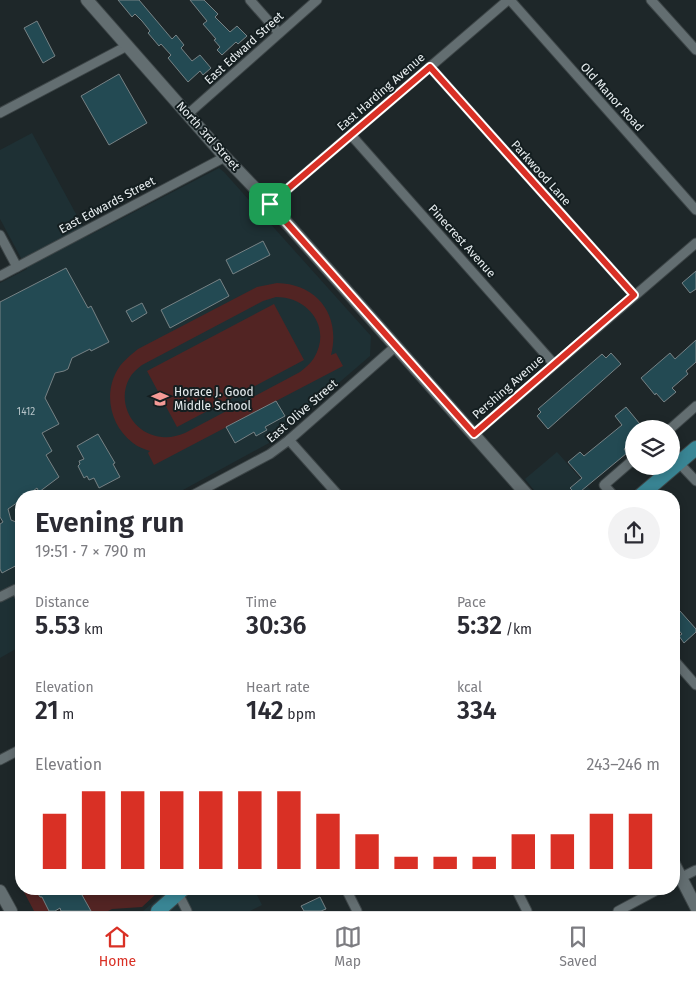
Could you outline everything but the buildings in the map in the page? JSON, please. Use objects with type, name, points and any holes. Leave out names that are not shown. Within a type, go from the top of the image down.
[{"type":"main road","name":"North 3rd Street","points":[[87,0],[523,490]]},
{"type":"main road","points":[[680,462],[696,448]]},
{"type":"main road","points":[[647,490],[665,475]]},
{"type":"main road","points":[[680,883],[696,906]]},
{"type":"main road","points":[[0,891],[10,911]]},
{"type":"main road","points":[[158,911],[174,895]]},
{"type":"street","points":[[250,0],[279,33]]},
{"type":"street","name":"East Edward Street","points":[[188,114],[317,0]]},
{"type":"street","name":"East Harding Avenue","points":[[270,204],[509,0]]},
{"type":"street","name":"Old Manor Road","points":[[509,0],[696,210]]},
{"type":"street","points":[[652,0],[696,50]]},
{"type":"street","points":[[0,113],[127,46]]},
{"type":"street","name":"Parkwood Lane","points":[[430,67],[634,295]]},
{"type":"street","name":"Pinecrest Avenue","points":[[351,134],[554,364]]},
{"type":"street","name":"East Edwards Street","points":[[0,276],[225,156]]},
{"type":"street","points":[[0,235],[16,267]]},
{"type":"street","name":"Pershing Avenue","points":[[474,434],[696,243]]},
{"type":"street","name":"East Olive Street","points":[[202,490],[270,454],[289,440],[396,346]]},
{"type":"street","points":[[680,420],[696,406]]},
{"type":"street","points":[[289,440],[334,490]]},
{"type":"street","points":[[680,464],[696,481]]},
{"type":"street","points":[[609,490],[604,485],[625,467]]},
{"type":"street","points":[[0,597],[15,590]]},
{"type":"street","points":[[680,667],[696,685]]},
{"type":"street","points":[[0,760],[15,752]]},
{"type":"street","points":[[680,878],[696,870]]},
{"type":"street","points":[[181,895],[187,911]]},
{"type":"street","points":[[349,895],[358,911]]},
{"type":"street","points":[[519,895],[528,911]]},
{"type":"street","points":[[618,911],[648,895]]},
{"type":"shaded area","name":"Horace J. Good Middle School","points":[[32,133],[88,236],[219,168],[371,336],[370,356],[269,443],[183,490],[15,490],[15,649],[0,658],[0,283],[27,269],[0,219],[0,150]]},
{"type":"shaded area","points":[[277,283],[292,285],[304,289],[315,296],[329,315],[333,327],[331,355],[336,353],[343,366],[154,465],[148,453],[150,451],[137,446],[125,436],[114,418],[110,398],[113,378],[118,369],[138,349],[257,287]],"holes":[[[276,297],[288,298],[307,308],[319,326],[319,347],[314,358],[304,369],[179,435],[171,437],[152,435],[143,431],[130,417],[126,408],[126,389],[129,379],[138,368],[263,301]]]},
{"type":"shaded area","points":[[274,304],[304,360],[177,427],[147,371]]},
{"type":"shaded area","points":[[557,452],[591,490],[534,490],[525,479]]},
{"type":"shaded area","points":[[26,895],[39,895],[42,897],[49,911],[34,911]]},
{"type":"shaded area","points":[[82,895],[155,895],[142,907],[91,911]]},
{"type":"shaded area","points":[[162,895],[257,895],[262,905],[250,911],[143,911]]},
{"type":"place","name":"Horace J. Good Middle School","points":[[160,399]]},
{"type":"route","points":[[430,67],[634,295],[474,434],[270,204],[430,67]]}]
